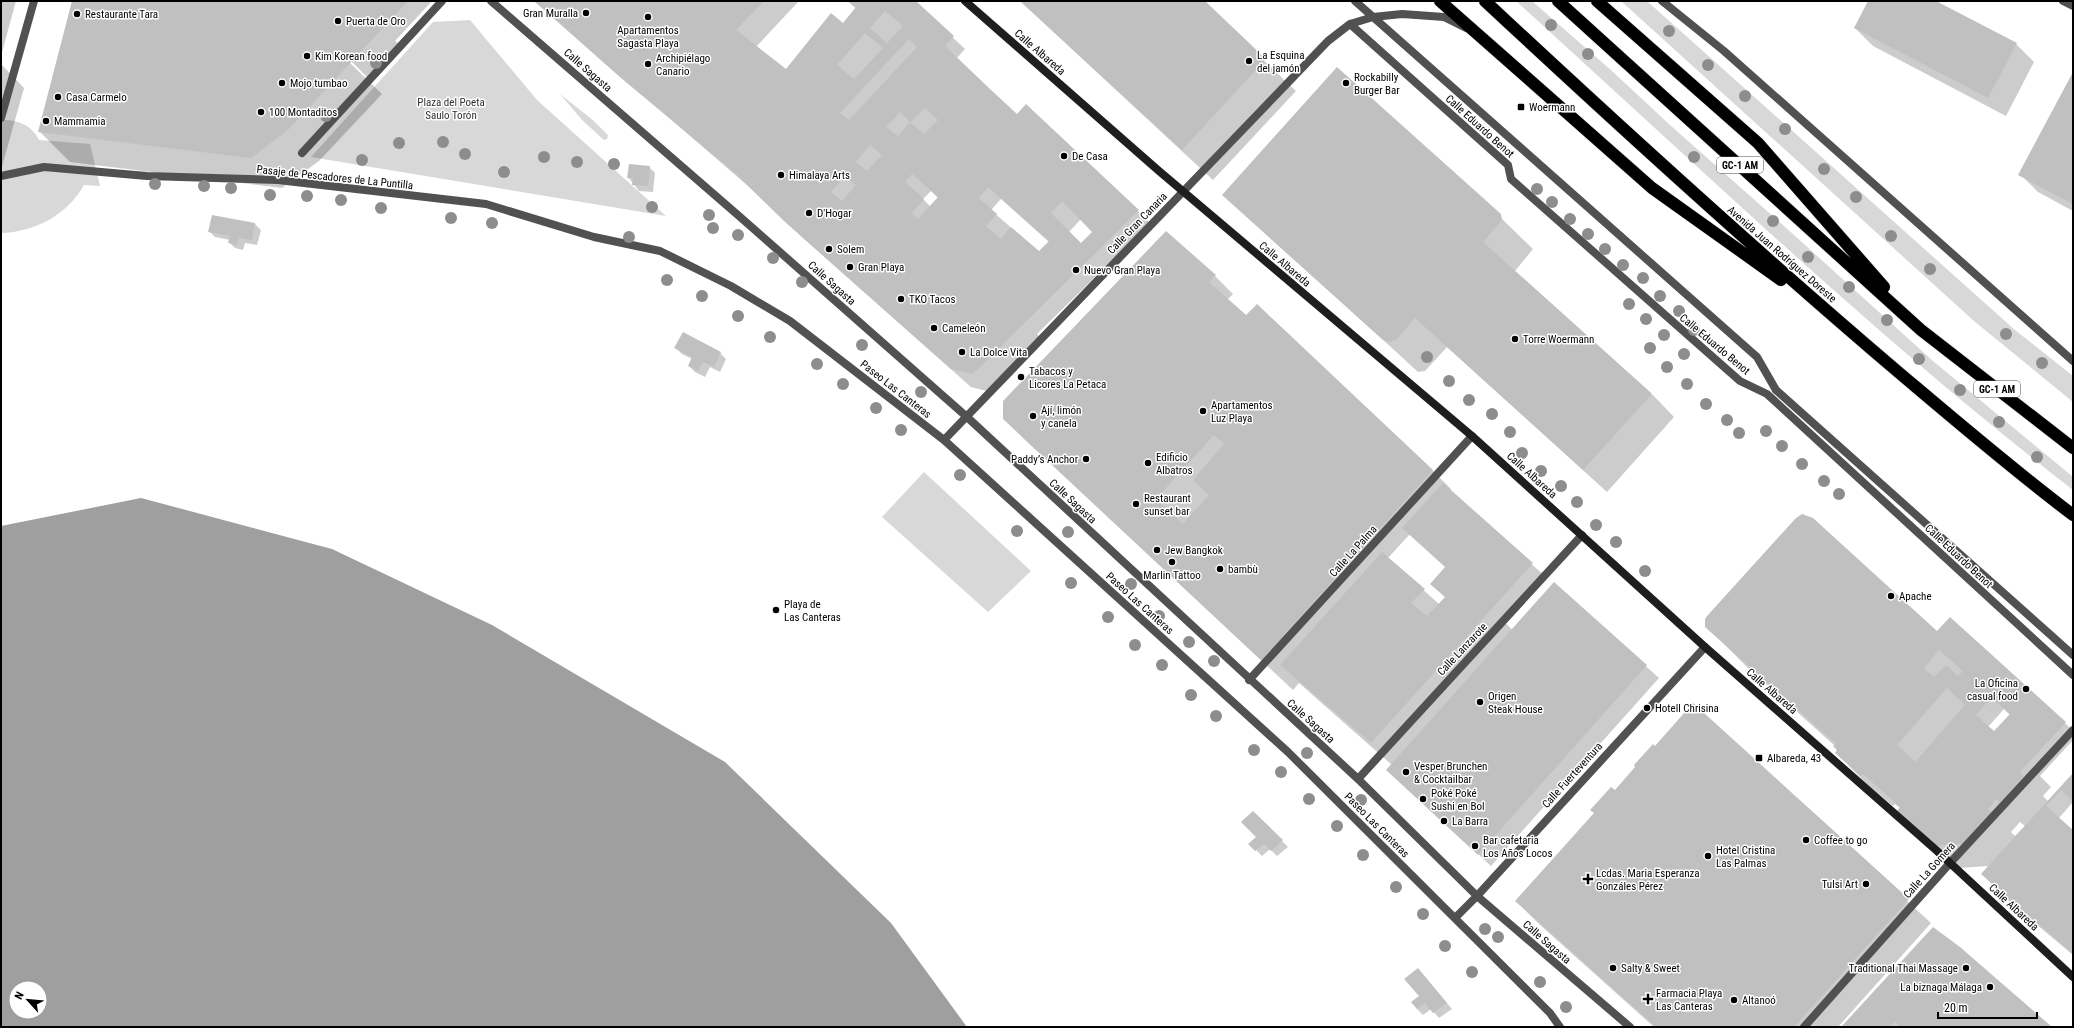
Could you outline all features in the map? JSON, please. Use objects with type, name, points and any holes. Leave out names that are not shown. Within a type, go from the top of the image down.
[{"type":"highway","points":[[1440,1],[1652,188],[1832,316]]},
{"type":"highway","name":"Avenida Juan Rodríguez Doreste","points":[[1485,1],[1658,163],[1832,316],[2022,476],[2073,515]]},
{"type":"highway","name":"GC-1 AM","points":[[1558,1],[1921,330],[2073,448]]},
{"type":"highway","points":[[1597,1],[1758,143],[1921,330]]},
{"type":"street","points":[[1,118],[34,1]]},
{"type":"street","points":[[302,154],[442,1]]},
{"type":"street","name":"Calle Sagasta","points":[[491,1],[739,216],[967,417],[1249,680],[1358,779],[1477,896],[1630,1027]]},
{"type":"street","name":"Calle Albareda","points":[[965,1],[1183,191],[1472,436],[1705,646],[1950,862],[2073,977]]},
{"type":"street","name":"Calle Eduardo Benot","points":[[1355,1],[1757,357],[1776,390],[2073,655]]},
{"type":"street","points":[[1662,1],[1724,51],[2073,361]]},
{"type":"street","points":[[2063,1],[2073,6]]},
{"type":"street","points":[[1350,24],[1373,17],[1402,14],[1444,18],[1480,36]]},
{"type":"street","name":"Calle Gran Canaria","points":[[944,440],[1328,41],[1350,24]]},
{"type":"street","name":"Calle Eduardo Benot","points":[[1350,24],[1508,165],[1511,179],[1740,381],[1767,394],[2073,675]]},
{"type":"street","name":"Pasaje de Pescadores de La Puntilla","points":[[1,176],[44,167],[147,176],[278,180],[486,204],[594,237],[660,251]]},
{"type":"street","name":"Paseo Las Canteras","points":[[660,251],[732,286],[790,321],[944,440],[1288,752],[1550,1013],[1560,1027]]},
{"type":"street","name":"Calle La Palma","points":[[1249,680],[1472,436]]},
{"type":"street","name":"Calle Lanzarote","points":[[1358,779],[1582,535]]},
{"type":"street","name":"Calle Fuerteventura","points":[[1455,918],[1477,896],[1705,646]]},
{"type":"street","name":"Calle La Gomera","points":[[1804,1027],[1950,862],[2073,730]]},
{"type":"green space","points":[[1516,1],[1532,1],[1612,71],[1933,361],[2073,477],[2073,490],[1929,373],[1859,313]]},
{"type":"green space","points":[[1621,1],[1647,1],[2015,330],[2073,376],[2073,402],[1974,321]]},
{"type":"green space","name":"Plaza del Poeta Saulo Torón","points":[[470,20],[537,100],[666,216],[311,157],[433,22]]},
{"type":"green space","points":[[560,94],[594,121],[608,135],[607,139],[604,140],[582,120]]},
{"type":"green space","points":[[1,120],[23,124],[32,130],[39,140],[90,144],[100,186],[84,185],[69,205],[49,220],[26,229],[1,233]]},
{"type":"green space","points":[[924,472],[1031,571],[988,612],[882,517]]},
{"type":"shaded area","points":[[141,498],[332,549],[492,625],[725,762],[891,923],[967,1027],[1,1027],[1,526]]},
{"type":"building","points":[[72,1],[408,1],[288,130],[251,158],[38,132]]},
{"type":"building","points":[[534,1],[764,1],[736,30],[786,69],[831,13],[843,23],[856,7],[847,1],[916,1],[954,36],[945,46],[990,89],[1017,114],[1026,104],[1139,210],[973,374],[951,369],[784,221],[735,173],[621,78]],"holes":[[[885,11],[903,26],[887,43],[870,28]],[[865,33],[883,48],[854,79],[837,65]],[[909,39],[917,47],[849,120],[840,113]],[[925,108],[938,120],[924,134],[910,122]],[[900,112],[910,122],[898,136],[886,127]],[[870,145],[882,155],[867,171],[856,162]],[[912,174],[938,197],[918,219],[912,213],[924,199],[905,182]],[[845,176],[856,185],[842,201],[831,192]],[[988,187],[1049,241],[1039,251],[1011,227],[1001,239],[986,226],[997,214],[979,198]],[[1062,201],[1092,232],[1081,243],[1051,213]]]},
{"type":"building","points":[[1020,1],[1205,1],[1266,59],[1182,150]]},
{"type":"building","points":[[1868,1],[1936,1],[2017,43],[1988,98],[1854,28]]},
{"type":"building","points":[[1337,67],[1501,214],[1502,220],[1483,242],[1651,393],[1651,395],[1583,470],[1415,318],[1397,339],[1390,342],[1383,340],[1222,195]]},
{"type":"building","points":[[2073,72],[2073,204],[2018,175]]},
{"type":"building","points":[[629,164],[650,166],[648,186],[632,185],[633,178],[627,178]]},
{"type":"building","points":[[212,215],[255,223],[252,240],[239,238],[237,245],[228,243],[230,236],[208,232]]},
{"type":"building","points":[[1166,231],[1216,275],[1209,282],[1246,315],[1257,304],[1433,470],[1261,660],[1003,419],[1003,401]],"holes":[[[1214,435],[1224,444],[1193,480],[1209,495],[1183,524],[1156,499]]]},
{"type":"building","points":[[683,332],[721,352],[714,367],[703,362],[698,371],[688,366],[692,357],[674,348]]},
{"type":"building","points":[[1443,483],[1533,563],[1371,743],[1280,665],[1382,552],[1425,589],[1411,603],[1427,616],[1445,597],[1430,584],[1445,567],[1402,528]]},
{"type":"building","points":[[1802,514],[1813,518],[1937,631],[1950,617],[2066,722],[2020,772],[2024,776],[2000,802],[1996,799],[1988,809],[1992,812],[1962,844],[1935,846],[1897,811],[1900,807],[1863,774],[1861,776],[1835,753],[1837,750],[1833,746],[1836,744],[1705,627],[1705,619],[1707,616],[1796,518]],"holes":[[[1939,650],[1963,671],[1958,676],[1946,665],[1934,677],[1924,668]],[[1947,688],[1965,705],[1915,762],[1897,745]],[[1991,698],[2010,714],[1994,731],[1976,715]]]},
{"type":"building","points":[[1554,582],[1647,665],[1478,855],[1386,770]]},
{"type":"building","name":"Hotel Cristina Las Palmas","points":[[1693,703],[1909,899],[1794,1027],[1656,1027],[1515,901],[1594,813],[1590,810],[1611,787],[1615,790],[1635,767],[1634,765],[1653,744],[1655,746]]},
{"type":"building","points":[[2073,773],[2073,801],[2061,790],[2046,806],[2073,830],[2073,954],[1981,874]]},
{"type":"building","points":[[1253,811],[1283,840],[1271,851],[1264,844],[1255,851],[1248,844],[1256,837],[1241,822]]},
{"type":"building","points":[[1933,927],[1960,947],[2052,1027],[1901,1027],[1895,1022],[1890,1027],[1841,1027]]},
{"type":"building","points":[[1418,968],[1447,1003],[1433,1013],[1425,1003],[1417,1009],[1411,1002],[1419,996],[1404,979]]},
{"type":"place","name":"Gran Muralla","points":[[586,13]]},
{"type":"place","name":"Restaurante Tara","points":[[77,14]]},
{"type":"place","name":"Apartamentos Sagasta Playa","points":[[648,17]]},
{"type":"place","name":"Puerta de Oro","points":[[338,21]]},
{"type":"place","name":"Kim Korean food","points":[[307,56]]},
{"type":"place","name":"La Esquina del jamón","points":[[1249,61]]},
{"type":"place","name":"Archipiélago Canario","points":[[648,64]]},
{"type":"place","name":"Mojo tumbao","points":[[282,83]]},
{"type":"place","name":"Rockabilly Burger Bar","points":[[1346,83]]},
{"type":"place","name":"Casa Carmelo","points":[[58,97]]},
{"type":"place","name":"Woermann","points":[[1521,107]]},
{"type":"place","name":"100 Montaditos","points":[[261,112]]},
{"type":"place","name":"Mammamia","points":[[46,121]]},
{"type":"place","name":"De Casa","points":[[1064,156]]},
{"type":"place","name":"Himalaya Arts","points":[[781,175]]},
{"type":"place","name":"D'Hogar","points":[[809,213]]},
{"type":"place","name":"Solem","points":[[829,249]]},
{"type":"place","name":"Gran Playa","points":[[850,267]]},
{"type":"place","name":"Nuevo Gran Playa","points":[[1076,270]]},
{"type":"place","name":"TKO Tacos","points":[[901,299]]},
{"type":"place","name":"Cameleón","points":[[934,328]]},
{"type":"place","name":"Torre Woermann","points":[[1515,339]]},
{"type":"place","name":"La Dolce Vita","points":[[962,352]]},
{"type":"place","name":"Tabacos y Licores La Petaca","points":[[1021,377]]},
{"type":"place","name":"Apartamentos Luz Playa","points":[[1203,411]]},
{"type":"place","name":"Ají, limón y canela","points":[[1033,416]]},
{"type":"place","name":"Paddy’s Anchor","points":[[1086,459]]},
{"type":"place","name":"Edificio Albatros","points":[[1148,463]]},
{"type":"place","name":"Restaurant sunset bar","points":[[1136,504]]},
{"type":"place","name":"Jew Bangkok","points":[[1157,550]]},
{"type":"place","name":"Marlin Tattoo","points":[[1172,562]]},
{"type":"place","name":"bambù","points":[[1220,569]]},
{"type":"place","name":"Apache","points":[[1891,596]]},
{"type":"place","name":"Playa de Las Canteras","points":[[776,610]]},
{"type":"place","name":"La Oficina casual food","points":[[2026,689]]},
{"type":"place","name":"Origen Steak House","points":[[1480,702]]},
{"type":"place","name":"Hotell Chrisina","points":[[1647,708]]},
{"type":"place","name":"Albareda, 43","points":[[1759,758]]},
{"type":"place","name":"Vesper Brunchen & Cocktailbar","points":[[1406,772]]},
{"type":"place","name":"Poké Poké Sushi en Bol","points":[[1423,799]]},
{"type":"place","name":"La Barra","points":[[1444,821]]},
{"type":"place","name":"Coffee to go","points":[[1806,840]]},
{"type":"place","name":"Bar cafetaria Los Años Locos","points":[[1475,846]]},
{"type":"place","name":"Hotel Cristina Las Palmas","points":[[1708,856]]},
{"type":"place","name":"Lcdas. Maria Esperanza Gonzáles Pérez","points":[[1588,879]]},
{"type":"place","name":"Tulsi Art","points":[[1866,884]]},
{"type":"place","name":"Salty & Sweet","points":[[1613,968]]},
{"type":"place","name":"Traditional Thai Massage","points":[[1966,968]]},
{"type":"place","name":"La biznaga Málaga","points":[[1990,987]]},
{"type":"place","name":"Farmacia Playa Las Canteras","points":[[1648,999]]},
{"type":"place","name":"Altanoó","points":[[1734,1000]]}]
